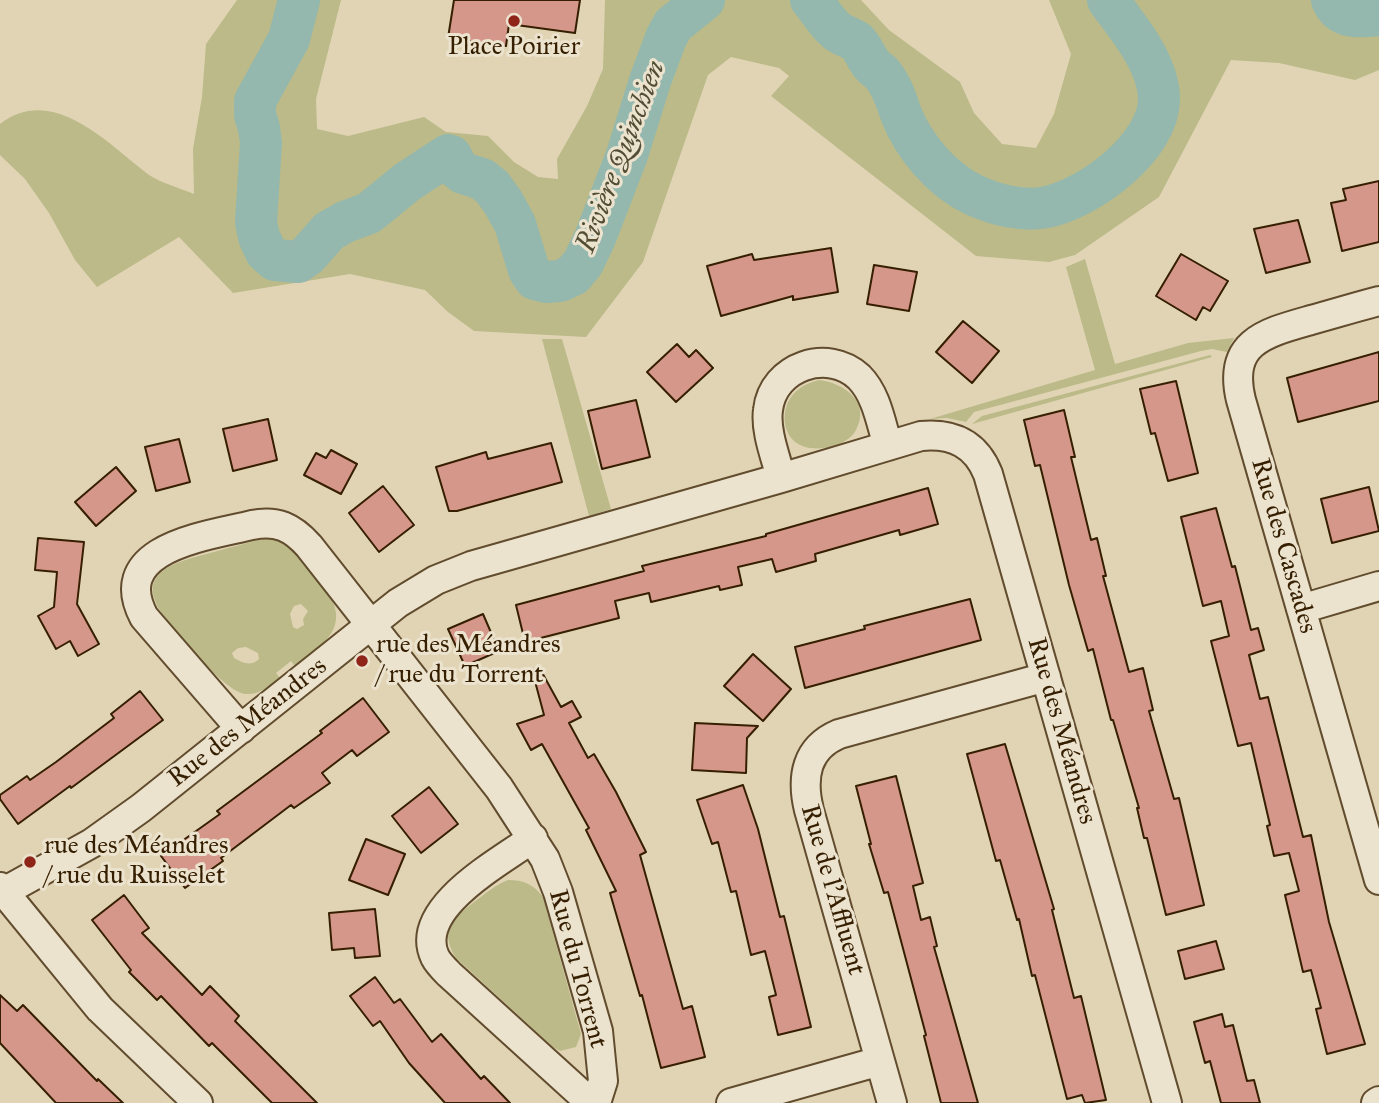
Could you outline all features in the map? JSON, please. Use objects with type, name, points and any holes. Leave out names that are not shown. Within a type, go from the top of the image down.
[{"type":"street","name":"Rue des Cascades","points":[[1379,301],[1267,333],[1249,346],[1238,369],[1241,400],[1379,880]]},
{"type":"street","points":[[781,478],[769,426],[768,407],[776,388],[784,378],[799,367],[811,363],[830,362],[850,370],[859,378],[873,398],[888,446]]},
{"type":"street","name":"Rue des Méandres","points":[[1,891],[92,843],[141,808],[417,590],[471,566],[921,436],[943,435],[961,441],[976,452],[988,474],[1167,1103]]},
{"type":"street","name":"Rue du Torrent","points":[[241,729],[153,629],[138,605],[136,594],[141,570],[156,554],[186,542],[252,525],[278,523],[288,527],[304,540],[499,788],[533,838],[554,879],[598,1031],[603,1074],[601,1093],[594,1103],[562,1079],[449,974],[435,957],[434,926],[445,905],[533,838]]},
{"type":"street","points":[[1301,609],[1379,586]]},
{"type":"street","name":"Rue de l'Affluent","points":[[892,1103],[808,810],[805,788],[809,761],[823,742],[839,734],[1046,677]]},
{"type":"street","points":[[1,891],[105,1015],[198,1103]]},
{"type":"street","points":[[731,1103],[880,1061]]},
{"type":"shaded area","points":[[237,0],[341,0],[316,99],[317,129],[348,136],[424,117],[446,132],[488,136],[514,162],[538,177],[558,179],[557,159],[587,106],[603,69],[605,0],[861,0],[889,30],[960,82],[974,113],[1002,144],[1036,148],[1054,114],[1071,54],[1049,0],[1379,0],[1379,70],[1355,80],[1279,63],[1231,60],[1159,197],[1075,255],[1049,262],[976,256],[771,96],[789,76],[779,68],[731,57],[708,75],[643,262],[586,337],[474,331],[448,312],[425,290],[350,274],[233,293],[179,237],[97,287],[75,260],[49,213],[25,179],[0,155],[0,124],[20,113],[40,110],[60,114],[98,134],[154,178],[194,194],[193,149],[202,97],[206,44]]},
{"type":"shaded area","points":[[1085,259],[1115,364],[1188,343],[1234,338],[1227,352],[1212,349],[1201,351],[974,412],[966,422],[947,418],[930,419],[1095,370],[1066,267]]},
{"type":"shaded area","points":[[542,339],[562,339],[611,509],[589,516]]},
{"type":"shaded area","points":[[1210,355],[1212,357],[972,424],[982,416]]},
{"type":"shaded area","points":[[819,380],[846,390],[857,403],[860,420],[856,430],[845,441],[827,448],[809,448],[794,441],[789,435],[785,421],[786,407],[794,394]]},
{"type":"shaded area","points":[[268,538],[287,547],[305,564],[333,602],[336,623],[327,639],[312,653],[295,666],[291,661],[276,673],[280,678],[268,687],[246,694],[225,683],[189,646],[161,612],[154,598],[153,586],[164,570],[175,564]],"holes":[[[301,604],[308,611],[303,619],[304,625],[297,629],[293,627],[290,614],[294,606]],[[246,647],[258,653],[259,659],[250,664],[234,658],[232,653],[238,648]]]},
{"type":"shaded area","points":[[508,880],[528,884],[543,897],[581,1034],[576,1047],[560,1051],[553,1047],[456,958],[451,949],[448,933],[454,920],[486,893]]},
{"type":"building","name":"Place Poirier","points":[[454,0],[580,0],[575,33],[509,24],[506,46],[448,38]]},
{"type":"building","points":[[1379,181],[1379,242],[1342,251],[1331,203],[1346,200],[1343,189]]},
{"type":"building","points":[[1298,220],[1310,262],[1266,273],[1254,229]]},
{"type":"building","points":[[831,248],[838,292],[793,300],[793,296],[721,316],[707,266],[752,254],[754,260]]},
{"type":"building","points":[[1181,254],[1228,281],[1210,311],[1203,307],[1196,320],[1156,296]]},
{"type":"building","points":[[874,265],[917,272],[909,311],[867,304]]},
{"type":"building","points":[[963,321],[999,351],[972,383],[936,352]]},
{"type":"building","points":[[677,344],[689,357],[696,350],[713,368],[676,402],[647,372]]},
{"type":"building","points":[[1379,352],[1379,401],[1298,422],[1287,378]]},
{"type":"building","points":[[1176,381],[1198,473],[1168,481],[1155,433],[1151,434],[1140,389]]},
{"type":"building","points":[[636,400],[650,457],[602,469],[588,411]]},
{"type":"building","points":[[1064,410],[1075,457],[1071,457],[1091,540],[1097,538],[1106,576],[1103,576],[1129,672],[1143,668],[1153,710],[1149,711],[1174,799],[1179,798],[1204,905],[1166,915],[1147,838],[1144,838],[1139,808],[1111,720],[1093,649],[1088,651],[1040,465],[1035,466],[1024,420]]},
{"type":"building","points":[[268,419],[277,460],[233,471],[223,429]]},
{"type":"building","points":[[179,439],[190,482],[156,491],[145,447]]},
{"type":"building","points":[[551,443],[562,482],[449,511],[436,467],[486,452],[488,459]]},
{"type":"building","points":[[331,450],[357,464],[341,494],[304,475],[316,453],[326,458]]},
{"type":"building","points":[[116,467],[136,491],[96,526],[75,502]]},
{"type":"building","points":[[383,486],[414,525],[379,552],[349,513]]},
{"type":"building","points":[[1369,487],[1379,531],[1332,543],[1321,499]]},
{"type":"building","points":[[928,488],[938,524],[900,535],[899,530],[815,554],[816,561],[776,572],[772,559],[738,567],[742,585],[720,590],[719,586],[651,602],[649,593],[615,601],[619,618],[525,642],[516,605],[644,571],[642,566],[766,536]]},
{"type":"building","points":[[1216,508],[1232,567],[1235,566],[1251,630],[1258,628],[1264,650],[1249,655],[1260,699],[1268,697],[1303,837],[1311,835],[1329,922],[1365,1044],[1327,1054],[1316,1009],[1321,1008],[1311,970],[1303,972],[1285,895],[1299,891],[1289,853],[1274,856],[1267,826],[1270,825],[1251,743],[1238,746],[1211,641],[1229,636],[1221,601],[1203,606],[1181,517]]},
{"type":"building","points":[[38,538],[84,542],[77,604],[99,644],[78,656],[70,641],[56,649],[38,616],[54,607],[57,572],[35,570]]},
{"type":"building","points":[[970,599],[981,640],[805,688],[795,647]]},
{"type":"building","points":[[483,614],[499,651],[465,666],[448,629]]},
{"type":"building","points":[[753,654],[791,689],[763,721],[724,686]]},
{"type":"building","points":[[539,667],[561,707],[572,701],[581,717],[569,723],[588,758],[594,754],[646,852],[640,855],[683,1009],[692,1006],[705,1057],[661,1068],[642,995],[640,996],[610,893],[616,891],[586,830],[589,828],[542,744],[531,750],[517,724],[544,715],[532,670]]},
{"type":"building","points":[[140,691],[163,720],[18,824],[0,799],[0,795],[27,776],[30,780],[56,762],[114,718],[111,714]]},
{"type":"building","points":[[363,698],[389,732],[357,756],[352,750],[322,773],[330,783],[294,808],[291,805],[221,858],[223,861],[185,888],[161,856],[220,814],[217,811],[322,733],[320,731]]},
{"type":"building","points":[[695,723],[758,726],[747,738],[746,773],[692,770]]},
{"type":"building","points":[[1005,744],[1054,909],[1052,910],[1074,998],[1081,996],[1106,1100],[1085,1103],[1082,1095],[1067,1099],[1035,975],[1032,976],[1019,919],[1017,920],[1000,860],[996,861],[967,754]]},
{"type":"building","points":[[896,776],[923,883],[913,886],[921,920],[930,917],[937,946],[934,947],[978,1103],[941,1103],[888,892],[884,893],[869,844],[856,786]]},
{"type":"building","points":[[743,785],[758,829],[780,917],[784,916],[811,1027],[778,1035],[769,997],[776,995],[765,951],[751,955],[736,891],[731,892],[718,842],[712,844],[697,800]]},
{"type":"building","points":[[429,787],[458,824],[421,853],[392,816]]},
{"type":"building","points":[[366,839],[405,854],[388,895],[349,880]]},
{"type":"building","points":[[124,895],[149,928],[142,933],[202,995],[210,986],[239,1016],[235,1021],[317,1103],[272,1103],[212,1043],[209,1046],[161,996],[157,1000],[129,972],[131,970],[92,920]]},
{"type":"building","points":[[375,909],[380,956],[355,958],[354,948],[332,950],[329,913]]},
{"type":"building","points":[[1216,941],[1224,969],[1185,979],[1178,951]]},
{"type":"building","points":[[375,977],[394,1003],[400,999],[432,1042],[441,1034],[481,1079],[484,1076],[510,1103],[445,1103],[409,1063],[380,1021],[373,1026],[350,996]]},
{"type":"building","points":[[0,995],[17,1011],[23,1005],[97,1081],[98,1079],[123,1103],[56,1103],[0,1043]]},
{"type":"building","points":[[1222,1014],[1225,1027],[1233,1025],[1247,1081],[1254,1080],[1260,1103],[1221,1103],[1210,1061],[1205,1063],[1194,1022]]},
{"type":"waterway","name":"Rivière Quinchien","points":[[299,0],[289,39],[255,101],[261,143],[256,222],[266,252],[275,260],[298,262],[308,255],[329,231],[369,213],[407,182],[448,155],[463,173],[482,179],[492,187],[515,224],[529,270],[535,279],[546,282],[560,281],[573,275],[583,263],[627,155],[666,38],[673,25],[704,0]]},
{"type":"waterway","name":"Rivière Quinchien","points":[[811,0],[834,29],[857,42],[872,65],[883,75],[892,89],[913,138],[940,171],[962,189],[982,199],[1000,205],[1029,209],[1064,202],[1102,181],[1135,151],[1148,134],[1156,116],[1159,98],[1153,71],[1141,46],[1108,0]]},
{"type":"waterway","name":"Rivière Quinchien","points":[[1332,0],[1340,11],[1352,16],[1379,15]]},
{"type":"place","name":"Place Poirier","points":[[514,21]]},
{"type":"place","name":"rue des Méandres / rue du Torrent","points":[[362,661]]},
{"type":"place","name":"rue des Méandres / rue du Ruisselet","points":[[30,862]]}]
